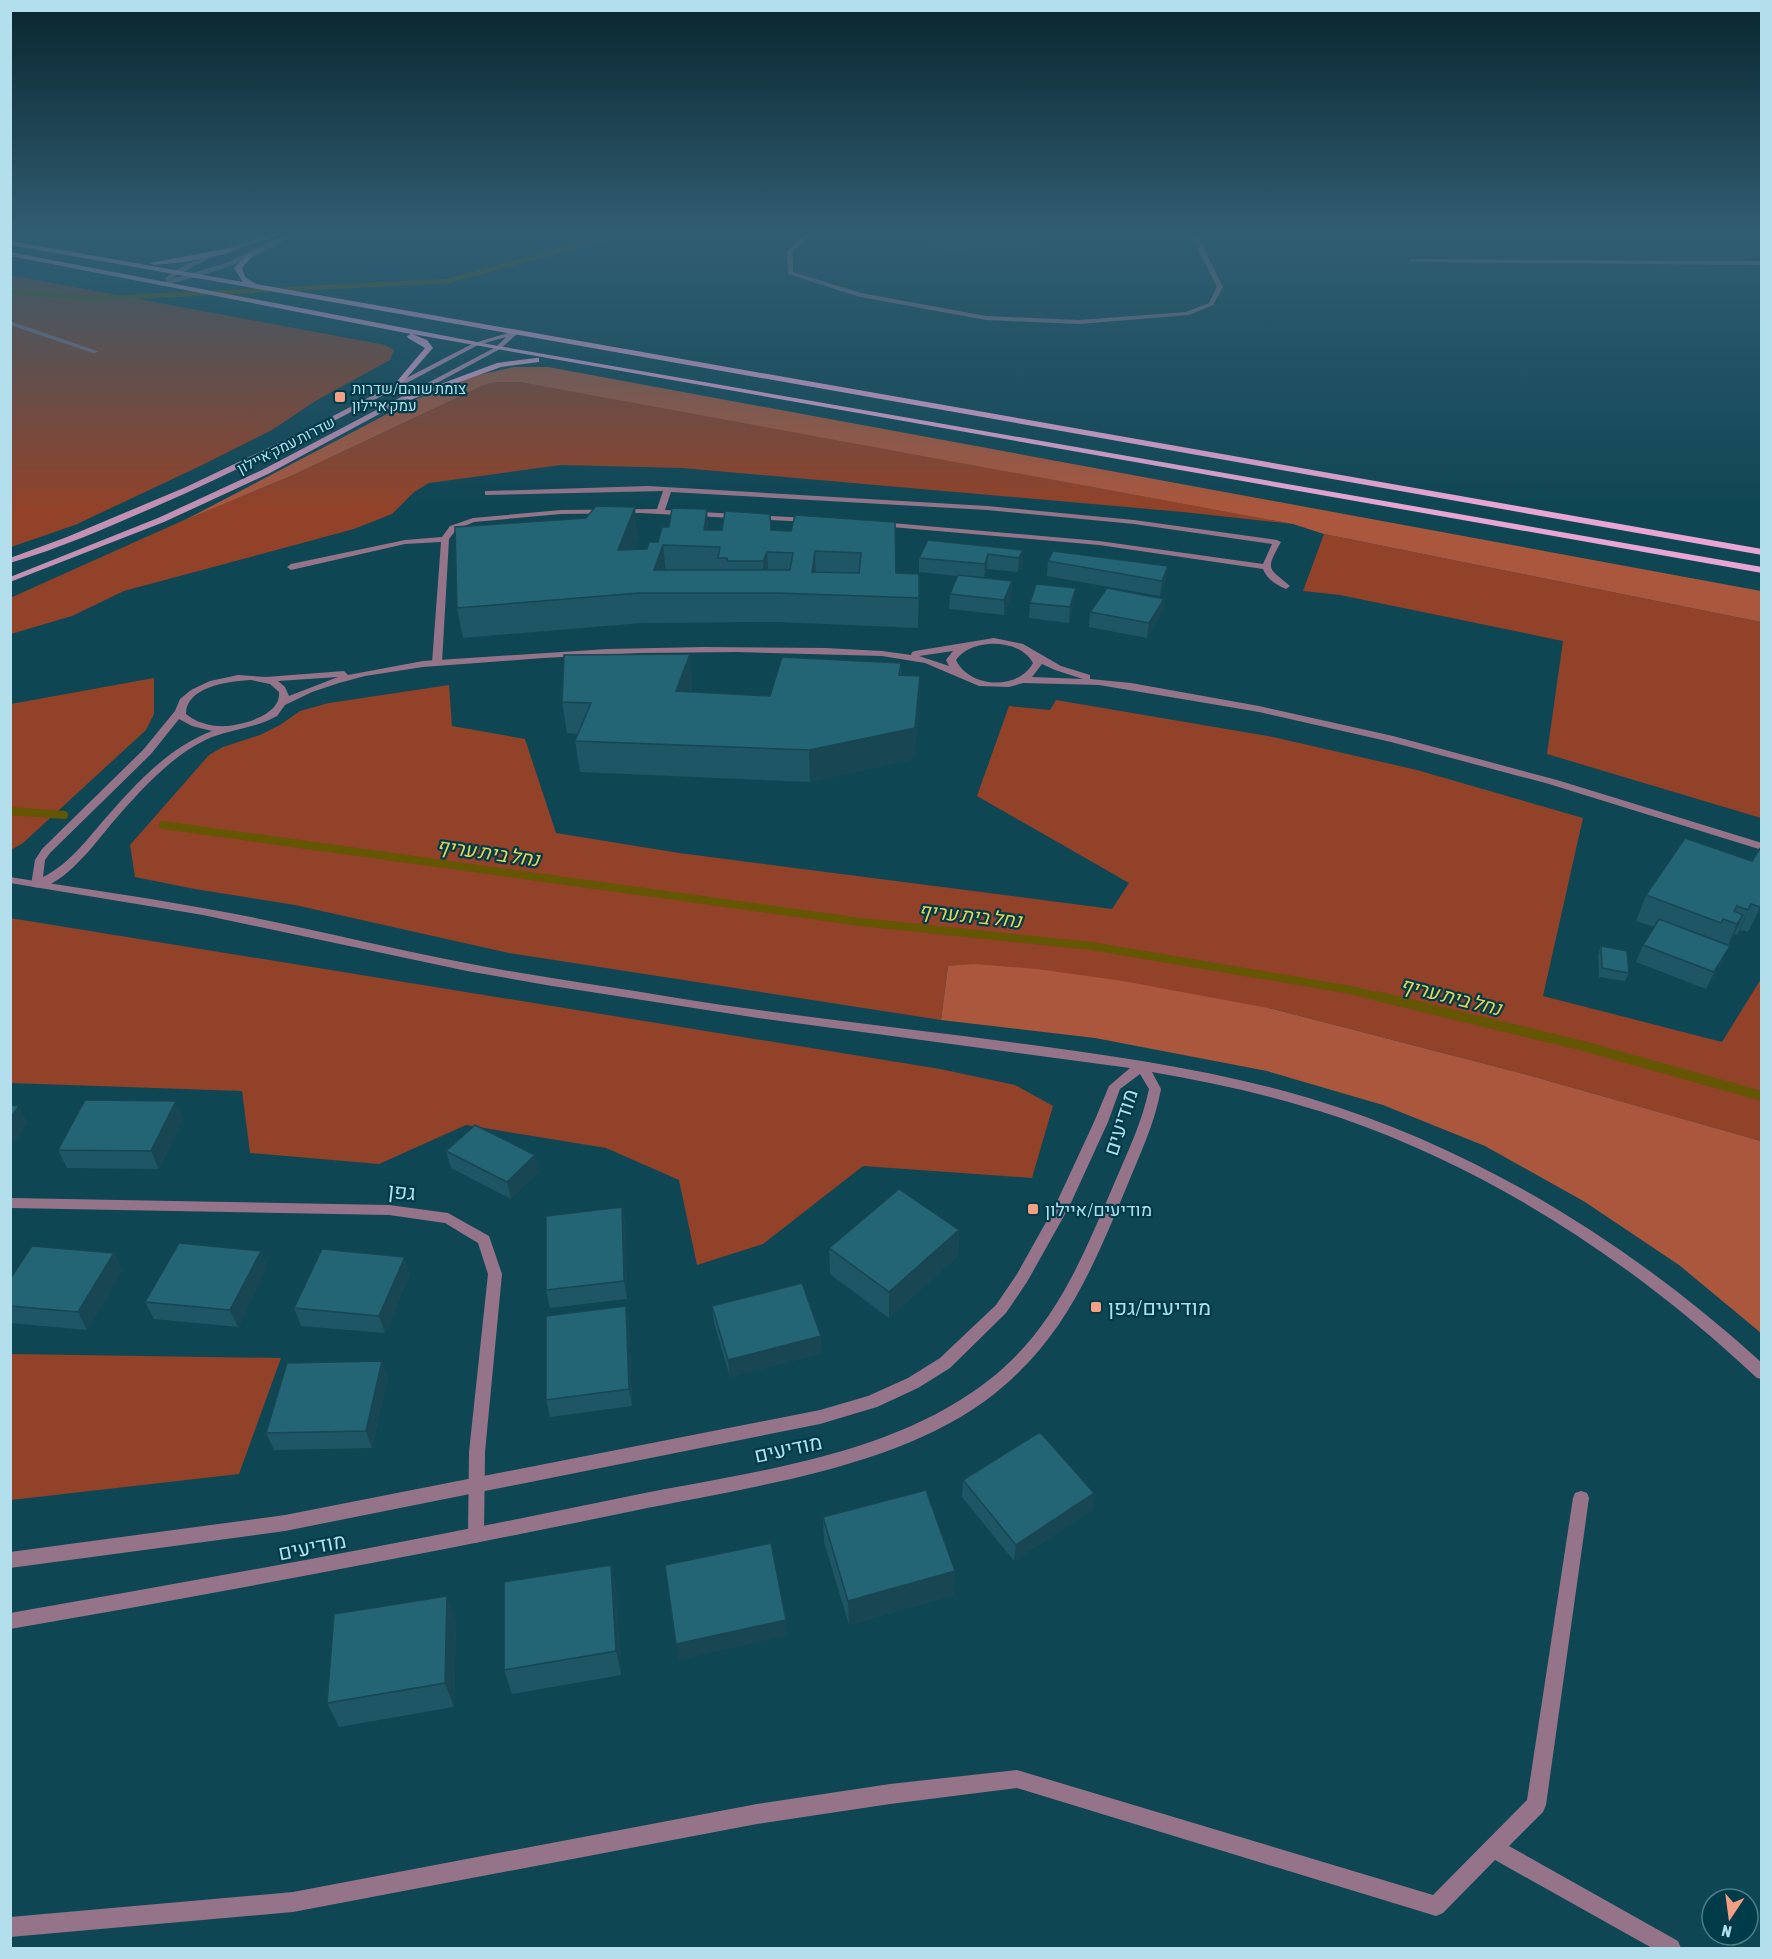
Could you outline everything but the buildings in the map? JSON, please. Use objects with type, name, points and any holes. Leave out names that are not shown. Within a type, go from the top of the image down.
[{"type":"main road","points":[[378,324],[498,348],[1761,570]]},
{"type":"main road","points":[[467,324],[1761,552]]},
{"type":"main road","points":[[386,326],[424,342],[429,348],[397,386]]},
{"type":"main road","name":"שדרות עמק איילון","points":[[10,561],[157,503],[260,455],[476,344],[515,333]]},
{"type":"main road","name":"שדרות עמק איילון","points":[[10,580],[161,520],[266,472],[498,348],[515,333]]},
{"type":"main road","points":[[407,398],[500,365],[533,360],[583,362]]},
{"type":"street","points":[[14,324],[95,352]]},
{"type":"street","points":[[488,493],[596,488],[668,488],[1043,512],[1208,531],[1277,542],[1267,560],[1266,567],[1268,574],[1286,586]]},
{"type":"street","points":[[660,512],[668,488]]},
{"type":"street","points":[[437,663],[445,539],[453,528],[462,524],[488,517],[561,512],[660,512],[813,520]]},
{"type":"street","points":[[870,523],[1099,543],[1266,567]]},
{"type":"street","points":[[291,567],[405,542],[445,539]]},
{"type":"street","points":[[38,885],[40,860],[46,851],[147,752],[181,710],[185,700],[205,686],[235,678],[262,679],[379,671],[437,663],[610,651],[674,649],[929,653],[981,642],[1006,642],[1025,648],[1058,668],[1114,684],[1248,707],[1393,739],[1553,782],[1761,847]]},
{"type":"street","points":[[957,673],[951,660],[954,654],[965,646]]},
{"type":"street","points":[[887,654],[919,659],[972,681],[989,685],[1004,685],[1023,680],[1114,684]]},
{"type":"street","points":[[1023,680],[1036,671],[1038,663],[1035,656]]},
{"type":"street","points":[[38,885],[65,869],[83,854],[106,825],[164,765],[193,743],[226,729],[261,720],[282,704],[323,686],[379,671]]},
{"type":"street","points":[[262,679],[283,690],[282,704]]},
{"type":"street","points":[[181,710],[181,715],[192,725],[208,729],[226,729]]},
{"type":"street","points":[[10,880],[203,911],[469,967],[682,1002],[1107,1059],[1227,1083],[1344,1114],[1401,1135],[1457,1161],[1504,1186],[1601,1245],[1692,1311],[1761,1373]]},
{"type":"street","name":"מודיעים","points":[[10,1560],[285,1523],[820,1417],[871,1402],[913,1383],[945,1363],[974,1338],[1006,1301],[1022,1278],[1062,1207],[1115,1086],[1142,1066],[1155,1089],[1153,1100],[1082,1276],[1069,1302],[1039,1344],[1011,1371],[976,1399],[885,1444],[835,1460],[476,1535],[286,1573],[10,1621]]},
{"type":"street","name":"גפן","points":[[10,1203],[389,1210],[448,1218],[484,1240],[495,1274],[477,1452],[476,1535]]},
{"type":"street","points":[[10,1927],[293,1902],[757,1814],[890,1794],[1017,1779],[1436,1906],[1536,1805],[1581,1498]]},
{"type":"street","points":[[1493,1848],[1671,1948]]},
{"type":"shaded area","points":[[10,324],[275,324],[385,345],[394,350],[390,360],[317,400],[272,430],[75,525],[11,547]]},
{"type":"shaded area","points":[[514,367],[548,367],[1761,591],[1761,622],[1324,534],[1293,524],[520,382],[496,382],[484,385],[291,476],[185,520],[412,401],[474,376]]},
{"type":"shaded area","points":[[496,382],[520,382],[570,390],[1293,524],[1183,512],[682,468],[561,465],[429,483],[414,492],[392,514],[354,529],[124,591],[72,616],[11,634],[10,598],[184,520],[291,476],[484,385]]},
{"type":"shaded area","points":[[1324,534],[1761,622],[1761,818],[1547,754],[1563,641],[1340,595],[1303,591]]},
{"type":"shaded area","points":[[154,678],[154,714],[146,730],[23,843],[11,850],[11,704]]},
{"type":"shaded area","points":[[449,685],[452,726],[525,739],[556,833],[679,853],[1112,909],[1129,883],[977,796],[1009,706],[1050,710],[1056,700],[1273,737],[1417,770],[1583,818],[1543,996],[1722,1042],[1761,979],[1761,1141],[1524,1074],[1273,1009],[948,966],[941,1020],[509,953],[295,905],[135,877],[130,845],[209,755],[223,747],[260,735],[300,711],[329,703]]},
{"type":"shaded area","points":[[10,918],[940,1069],[1015,1085],[1053,1106],[1032,1178],[863,1166],[763,1244],[697,1265],[679,1180],[606,1148],[466,1125],[379,1164],[250,1153],[242,1091],[11,1083]]},
{"type":"shaded area","points":[[974,964],[1037,969],[1123,981],[1273,1009],[1524,1074],[1761,1141],[1761,1333],[1679,1265],[1585,1202],[1485,1146],[1383,1105],[1267,1071],[1095,1038],[941,1020],[948,966]]},
{"type":"shaded area","points":[[10,1354],[281,1358],[239,1474],[11,1500]]},
{"type":"waterway","name":"נחל בית עריף","points":[[10,811],[64,815]]},
{"type":"waterway","name":"נחל בית עריף","points":[[163,825],[861,922],[1091,946],[1351,990],[1383,998]]},
{"type":"waterway","name":"נחל בית עריף","points":[[1377,996],[1583,1046],[1762,1096]]},
{"type":"place","name":"צומת שוהם/שדרות עמק איילון","points":[[340,397]]},
{"type":"place","name":"מודיעים/איילון","points":[[1033,1209]]},
{"type":"place","name":"מודיעים/גפן","points":[[1096,1307]]}]
